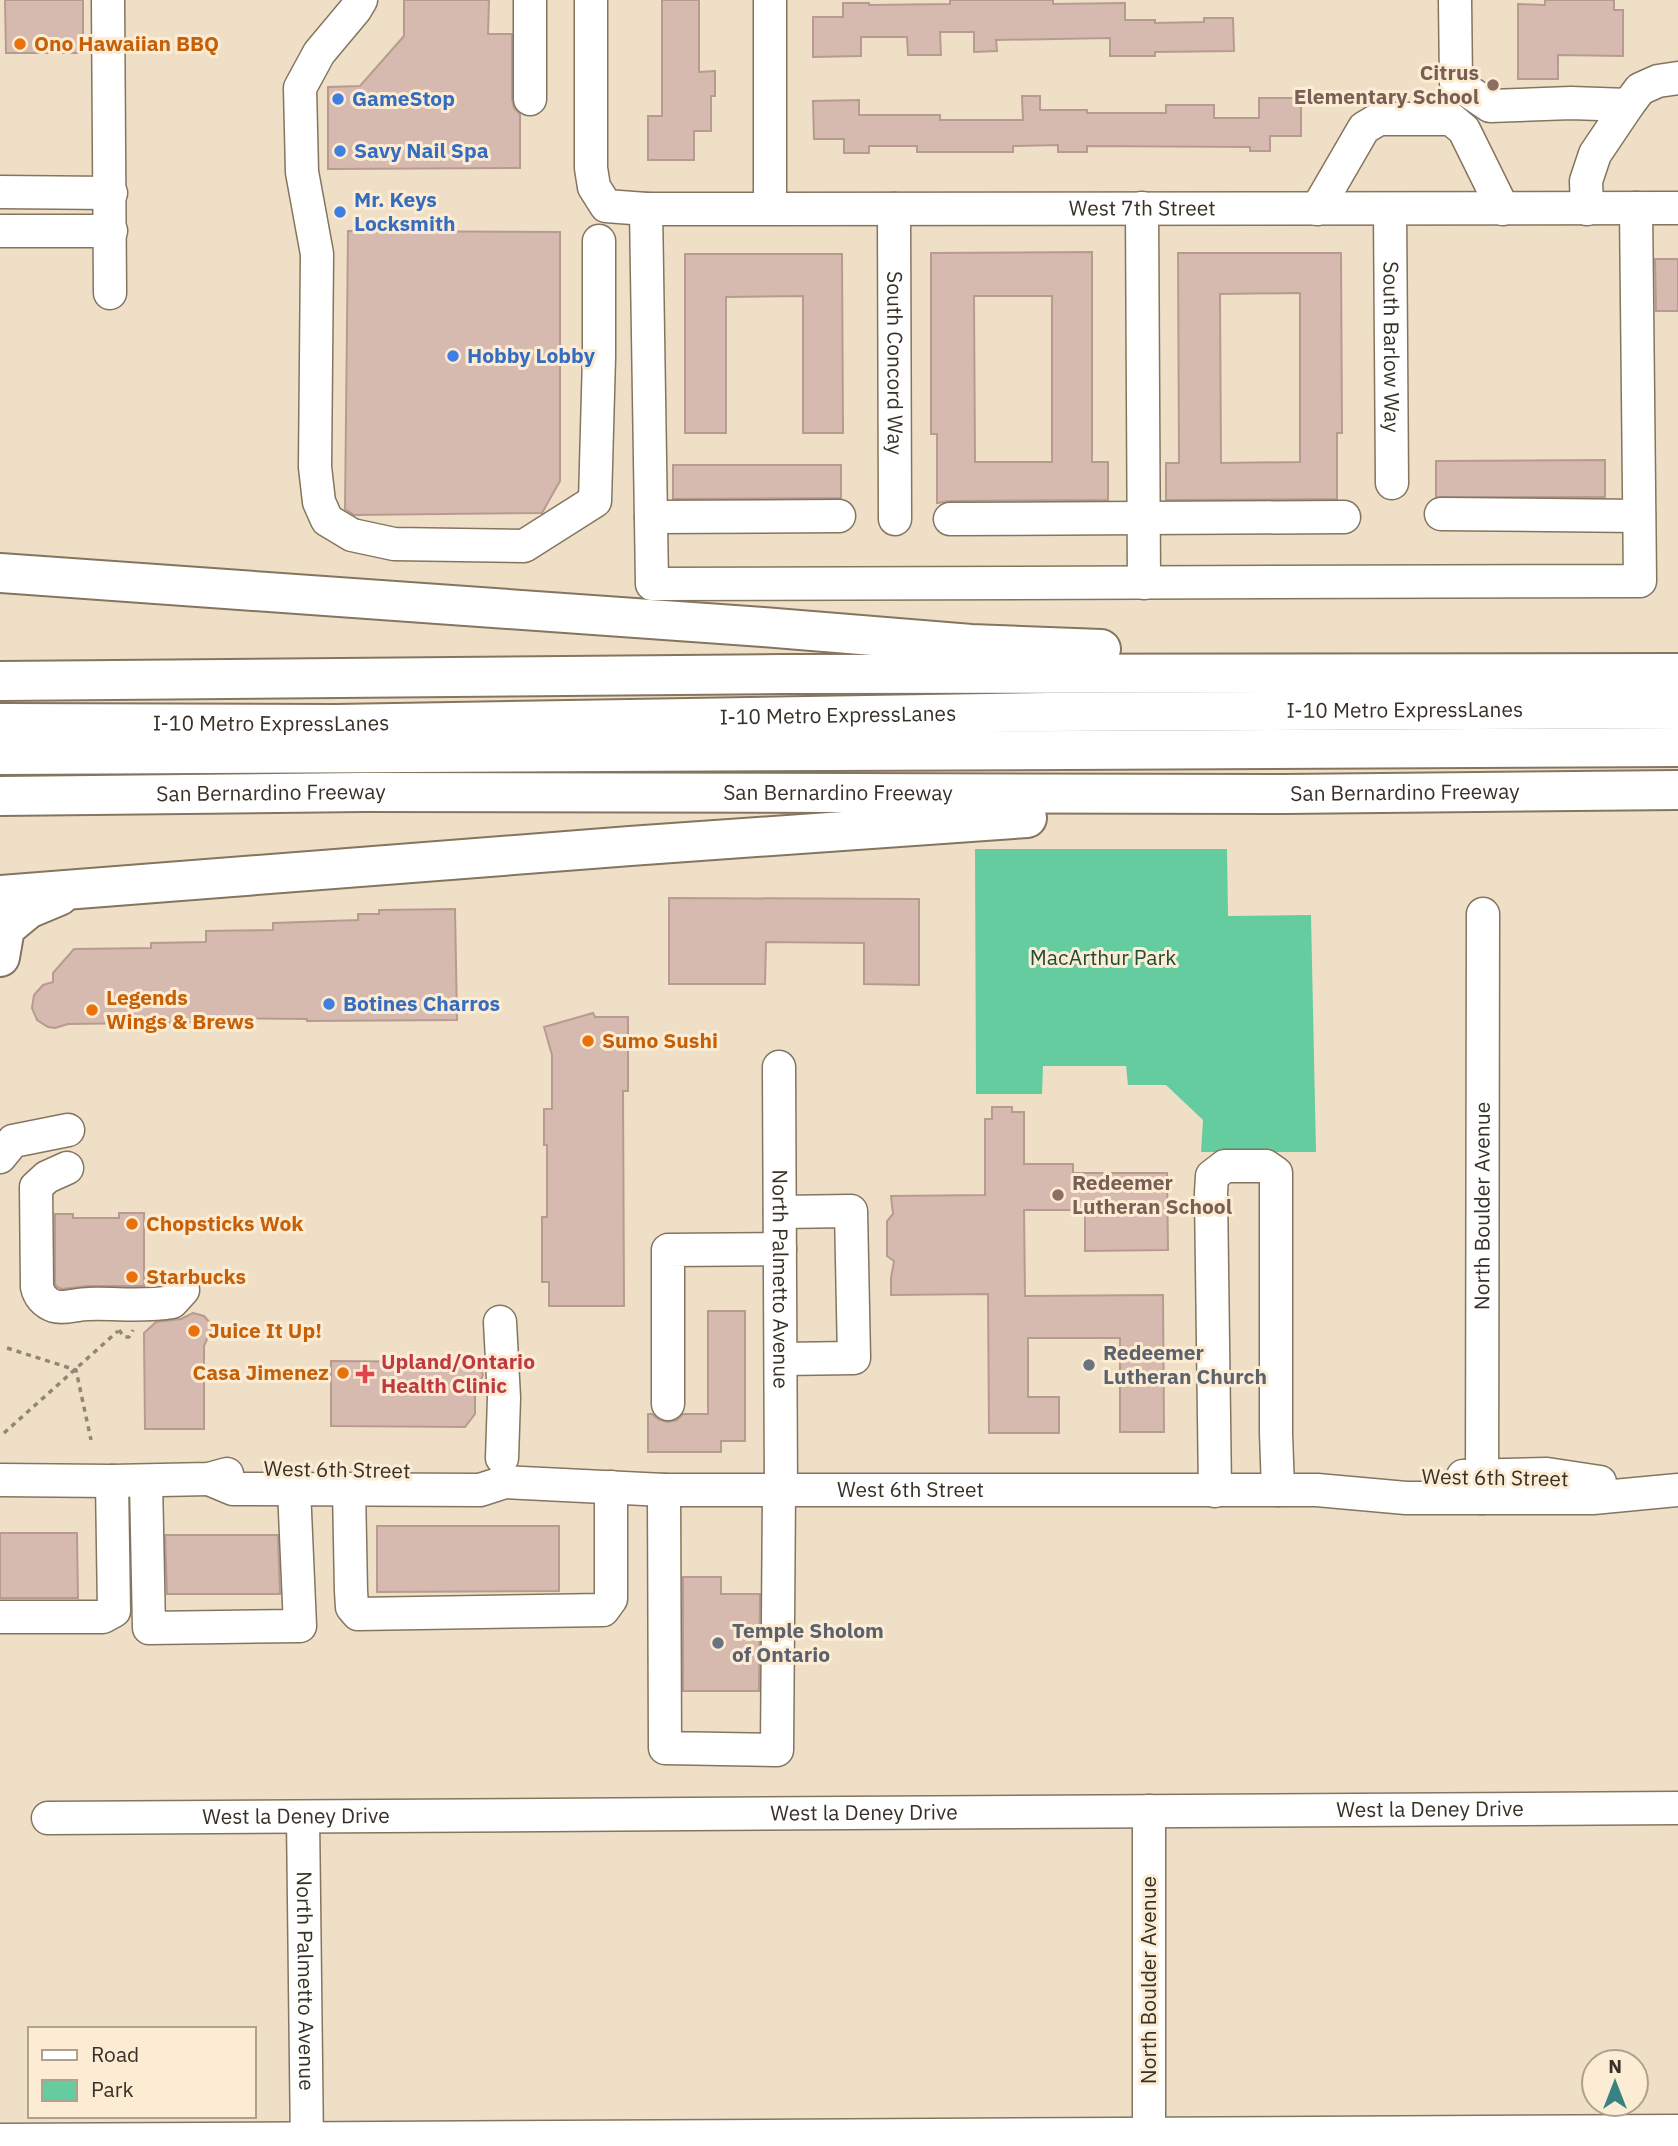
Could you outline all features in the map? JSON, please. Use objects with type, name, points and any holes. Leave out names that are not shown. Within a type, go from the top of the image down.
[{"type":"highway","points":[[0,573],[971,644],[1116,650],[1380,652],[1469,674]]},
{"type":"highway","points":[[5,681],[781,674],[1678,673]]},
{"type":"highway","points":[[781,674],[1049,712]]},
{"type":"highway","name":"I-10 Metro ExpressLanes","points":[[7,739],[336,724],[1049,712],[1678,709]]},
{"type":"highway","name":"I-10 Metro ExpressLanes","points":[[7,739],[950,751],[1678,747]]},
{"type":"highway","points":[[363,792],[950,751]]},
{"type":"highway","name":"San Bernardino Freeway","points":[[5,796],[363,792],[1285,794],[1678,790]]},
{"type":"highway","points":[[0,895],[1011,818],[1226,817],[1285,794]]},
{"type":"highway","points":[[0,957],[5,928],[28,909],[73,891]]},
{"type":"street","points":[[108,0],[110,293]]},
{"type":"street","points":[[361,0],[318,54],[300,89],[302,172],[317,254],[315,467],[320,502],[327,520],[352,535],[394,544],[524,546],[596,501],[599,241]]},
{"type":"street","points":[[530,0],[530,99]]},
{"type":"street","name":"West 7th Street","points":[[591,0],[591,168],[594,187],[606,206],[646,209],[1678,208]]},
{"type":"street","points":[[770,0],[770,208]]},
{"type":"street","points":[[1455,0],[1456,83],[1490,106],[1571,103],[1629,106]]},
{"type":"street","points":[[1587,209],[1586,181],[1595,154],[1640,89],[1658,81],[1678,78]]},
{"type":"street","points":[[1317,209],[1364,128],[1379,119],[1451,119],[1464,130],[1503,209]]},
{"type":"street","points":[[0,192],[111,193]]},
{"type":"street","points":[[1142,208],[1144,583]]},
{"type":"street","points":[[646,209],[652,584],[1640,582],[1636,208]]},
{"type":"street","name":"South Concord Way","points":[[894,209],[895,519]]},
{"type":"street","name":"South Barlow Way","points":[[1390,209],[1392,484]]},
{"type":"street","points":[[0,231],[111,231]]},
{"type":"street","points":[[1441,514],[1639,516]]},
{"type":"street","points":[[651,517],[839,516]]},
{"type":"street","points":[[950,519],[1344,517]]},
{"type":"street","name":"North Boulder Avenue","points":[[1482,1487],[1483,914]]},
{"type":"street","name":"North Palmetto Avenue","points":[[664,1490],[665,1748],[777,1750],[780,1491],[779,1067]]},
{"type":"street","points":[[0,1157],[13,1141],[68,1130]]},
{"type":"street","points":[[1215,1491],[1211,1193],[1212,1176],[1225,1166],[1266,1166],[1276,1173],[1278,1490]]},
{"type":"street","points":[[67,1168],[47,1177],[36,1187],[38,1295],[56,1307],[87,1304],[144,1305],[172,1302],[183,1290]]},
{"type":"street","points":[[780,1212],[851,1211],[854,1358],[780,1359]]},
{"type":"street","points":[[668,1404],[668,1250],[780,1250]]},
{"type":"street","points":[[499,1322],[504,1398],[503,1470]]},
{"type":"street","name":"West 6th Street","points":[[0,1480],[209,1479],[246,1468],[294,1468],[351,1472],[503,1470],[611,1488],[664,1490],[1317,1490],[1406,1498],[1482,1487],[1593,1498],[1676,1491]]},
{"type":"street","name":"West 6th Street","points":[[209,1479],[233,1489],[480,1490],[503,1470]]},
{"type":"street","points":[[0,1618],[103,1617],[114,1611],[112,1481]]},
{"type":"street","points":[[146,1481],[149,1628],[300,1626],[294,1489]]},
{"type":"street","points":[[349,1489],[352,1607],[358,1614],[603,1610],[611,1599],[611,1488]]},
{"type":"street","name":"West la Deney Drive","points":[[48,1818],[1678,1808]]},
{"type":"street","name":"North Boulder Avenue","points":[[1144,2139],[1149,1811]]},
{"type":"street","name":"North Palmetto Avenue","points":[[303,1817],[307,2143]]},
{"type":"street","points":[[0,2140],[307,2143],[1144,2139],[1678,2131]]},
{"type":"path","points":[[4,1433],[118,1330]]},
{"type":"path","points":[[7,1348],[76,1370]]},
{"type":"path","points":[[76,1370],[92,1440]]},
{"type":"green space","name":"MacArthur Park","points":[[975,849],[1227,849],[1228,916],[1311,915],[1316,1152],[1201,1152],[1203,1120],[1166,1085],[1128,1085],[1126,1066],[1043,1066],[1042,1094],[976,1094]]},
{"type":"building","points":[[5,0],[83,0],[83,53],[6,53]]},
{"type":"building","points":[[404,0],[489,0],[488,34],[512,34],[512,99],[514,108],[520,114],[520,168],[328,169],[328,87],[360,86],[404,36]]},
{"type":"building","points":[[662,0],[699,0],[699,72],[715,71],[715,96],[711,96],[711,131],[694,131],[694,160],[648,160],[648,116],[662,116]]},
{"type":"building","points":[[950,0],[1053,0],[1053,4],[1125,3],[1125,20],[1155,20],[1155,23],[1204,22],[1204,18],[1233,18],[1234,51],[1155,52],[1155,56],[1110,56],[1110,38],[996,40],[997,51],[974,52],[974,32],[940,32],[941,55],[908,55],[907,37],[861,37],[861,56],[813,57],[813,17],[843,17],[843,3],[950,4]]},
{"type":"building","points":[[1545,0],[1614,0],[1614,10],[1623,10],[1623,56],[1558,55],[1558,79],[1518,79],[1518,4],[1545,5]]},
{"type":"building","points":[[1022,96],[1040,96],[1040,110],[1087,110],[1087,113],[1166,113],[1166,105],[1214,105],[1214,118],[1259,118],[1259,98],[1301,98],[1301,136],[1270,136],[1270,151],[1250,151],[1250,147],[1087,146],[1087,152],[1058,152],[1058,145],[1013,146],[1013,152],[917,152],[917,146],[869,146],[869,153],[844,153],[844,139],[814,139],[813,101],[859,100],[859,115],[940,115],[940,120],[1023,120]]},
{"type":"building","name":"Hobby Lobby","points":[[348,231],[560,232],[560,481],[542,513],[354,515],[345,509]]},
{"type":"building","points":[[1092,252],[1092,462],[1108,462],[1108,500],[937,503],[937,434],[931,434],[931,253]],"holes":[[[974,296],[1052,296],[1052,462],[975,462]]]},
{"type":"building","points":[[1178,253],[1341,253],[1342,433],[1337,433],[1337,499],[1166,500],[1166,463],[1179,463]],"holes":[[[1300,293],[1300,462],[1221,463],[1220,294]]]},
{"type":"building","points":[[685,254],[842,254],[843,433],[803,433],[803,296],[726,297],[726,433],[685,433]]},
{"type":"building","points":[[1655,259],[1678,259],[1678,311],[1656,311]]},
{"type":"building","points":[[1605,460],[1605,497],[1436,497],[1436,461]]},
{"type":"building","points":[[673,465],[841,465],[841,498],[673,499]]},
{"type":"building","points":[[669,898],[919,899],[919,985],[864,984],[864,943],[766,942],[765,984],[669,984]]},
{"type":"building","points":[[455,909],[457,1020],[307,1021],[212,1018],[211,1022],[68,1024],[55,1028],[37,1020],[32,1008],[34,995],[43,985],[53,982],[53,973],[74,949],[151,948],[151,943],[206,942],[206,931],[273,930],[273,923],[358,920],[358,914],[379,914],[379,910]]},
{"type":"building","points":[[593,1013],[595,1017],[628,1017],[628,1091],[623,1091],[624,1306],[549,1306],[549,1282],[542,1282],[542,1217],[547,1217],[544,1109],[552,1109],[552,1055],[544,1027]]},
{"type":"building","points":[[992,1107],[1012,1107],[1012,1112],[1024,1112],[1024,1164],[1073,1164],[1073,1173],[1167,1173],[1168,1250],[1085,1251],[1085,1210],[1024,1210],[1025,1296],[1163,1295],[1164,1432],[1120,1432],[1120,1338],[1028,1338],[1028,1397],[1059,1397],[1059,1433],[989,1433],[988,1294],[891,1295],[894,1261],[887,1256],[887,1221],[893,1214],[891,1196],[985,1195],[985,1119],[992,1119]]},
{"type":"building","points":[[119,1213],[144,1213],[144,1286],[57,1287],[55,1214],[73,1214],[73,1218],[119,1218]]},
{"type":"building","points":[[708,1311],[745,1311],[745,1441],[721,1441],[721,1452],[648,1452],[648,1414],[667,1422],[677,1420],[683,1414],[708,1414]]},
{"type":"building","points":[[193,1313],[204,1316],[211,1324],[204,1346],[204,1429],[145,1429],[144,1333],[156,1322],[181,1319]]},
{"type":"building","points":[[465,1358],[480,1365],[483,1375],[475,1388],[475,1414],[465,1427],[331,1426],[331,1361],[457,1362]]},
{"type":"building","points":[[377,1526],[559,1526],[559,1591],[377,1592]]},
{"type":"building","points":[[0,1533],[77,1533],[78,1598],[0,1598]]},
{"type":"building","points":[[165,1535],[278,1535],[280,1594],[167,1594]]},
{"type":"building","name":"Temple Sholom of Ontario","points":[[683,1577],[721,1577],[721,1594],[760,1594],[759,1691],[683,1691]]},
{"type":"place","name":"Ono Hawaiian BBQ","points":[[20,44]]},
{"type":"place","name":"Citrus Elementary School","points":[[1493,85]]},
{"type":"place","name":"GameStop","points":[[338,99]]},
{"type":"place","name":"Savy Nail Spa","points":[[340,151]]},
{"type":"place","name":"Mr. Keys Locksmith","points":[[340,212]]},
{"type":"place","name":"Hobby Lobby","points":[[453,356]]},
{"type":"place","name":"Botines Charros","points":[[329,1004]]},
{"type":"place","name":"Legends Wings & Brews","points":[[92,1010]]},
{"type":"place","name":"Sumo Sushi","points":[[588,1041]]},
{"type":"place","name":"Redeemer Lutheran School","points":[[1058,1195]]},
{"type":"place","name":"Chopsticks Wok","points":[[132,1224]]},
{"type":"place","name":"Starbucks","points":[[132,1277]]},
{"type":"place","name":"Juice It Up!","points":[[194,1331]]},
{"type":"place","name":"Redeemer Lutheran Church","points":[[1089,1365]]},
{"type":"place","name":"Casa Jimenez","points":[[343,1373]]},
{"type":"place","name":"Upland/Ontario Health Clinic","points":[[365,1374]]},
{"type":"place","name":"Temple Sholom of Ontario","points":[[718,1643]]}]
